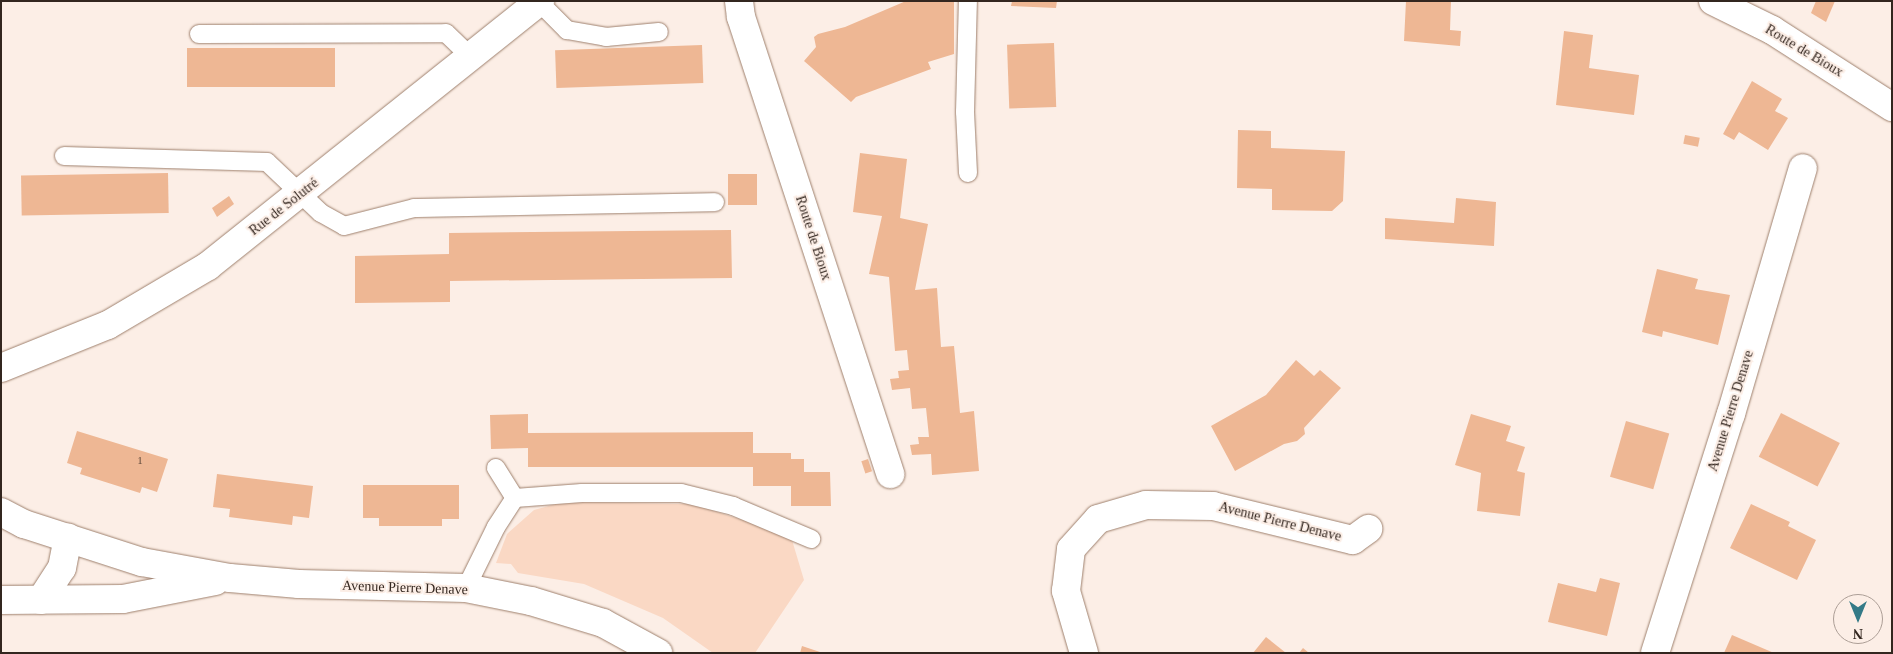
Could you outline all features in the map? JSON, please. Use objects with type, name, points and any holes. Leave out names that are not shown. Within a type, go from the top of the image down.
[{"type":"street","name":"Route de Bioux","points":[[740,1],[741,18],[890,474]]},
{"type":"street","name":"Route de Bioux","points":[[1713,1],[1772,30],[1892,107]]},
{"type":"street","name":"Rue de Solutré","points":[[1,368],[108,325],[208,266],[540,2]]},
{"type":"street","name":"Avenue Pierre Denave","points":[[1655,653],[1731,414],[1803,168]]},
{"type":"street","name":"Avenue Pierre Denave","points":[[1084,653],[1066,591],[1071,549],[1098,519],[1146,505],[1213,506],[1353,540],[1368,529]]},
{"type":"street","name":"Avenue Pierre Denave","points":[[1,512],[24,524],[142,562],[230,578],[299,584],[466,588],[532,601],[603,624],[658,653]]},
{"type":"street","points":[[41,600],[62,568],[68,538]]},
{"type":"street","name":"Avenue Pierre Denave","points":[[1,600],[123,600],[230,578]]},
{"type":"lane","points":[[968,1],[965,112],[968,173]]},
{"type":"lane","points":[[540,2],[567,30],[606,37],[659,32]]},
{"type":"lane","points":[[199,34],[446,33],[471,57]]},
{"type":"lane","points":[[64,156],[267,162],[321,213],[344,226],[414,208],[715,202]]},
{"type":"lane","points":[[496,468],[515,498]]},
{"type":"lane","points":[[515,498],[582,494],[681,494],[733,506],[811,539]]},
{"type":"lane","points":[[466,588],[496,527],[515,498]]},
{"type":"shaded area","points":[[563,502],[692,504],[752,523],[792,540],[804,580],[755,653],[713,653],[663,618],[584,584],[518,573],[511,564],[496,563],[507,534],[534,510]]},
{"type":"building","points":[[906,1],[954,1],[954,54],[928,62],[931,69],[856,97],[851,102],[804,61],[816,47],[814,37],[818,34],[845,27]]},
{"type":"building","points":[[1012,1],[1057,1],[1056,8],[1011,6]]},
{"type":"building","points":[[1406,1],[1451,1],[1450,30],[1461,31],[1460,46],[1404,41]]},
{"type":"building","points":[[1816,1],[1835,1],[1826,22],[1811,13]]},
{"type":"building","points":[[1564,31],[1593,35],[1589,68],[1639,75],[1634,115],[1556,105]]},
{"type":"building","points":[[1054,43],[1056,107],[1009,109],[1007,45]]},
{"type":"building","points":[[702,45],[703,83],[556,88],[555,50]]},
{"type":"building","points":[[187,48],[335,48],[335,87],[187,87]]},
{"type":"building","points":[[1752,81],[1782,99],[1775,111],[1788,118],[1768,150],[1739,132],[1734,140],[1723,134]]},
{"type":"building","points":[[1238,130],[1271,131],[1271,148],[1345,151],[1343,201],[1332,211],[1272,210],[1272,189],[1237,188]]},
{"type":"building","points":[[1685,135],[1700,138],[1698,147],[1683,144]]},
{"type":"building","points":[[860,153],[907,159],[900,218],[928,224],[915,290],[937,288],[941,347],[954,346],[960,413],[974,411],[979,471],[932,475],[931,454],[912,455],[910,445],[919,444],[918,437],[929,437],[926,408],[912,409],[910,388],[892,390],[890,379],[899,378],[898,371],[909,370],[907,350],[895,351],[889,277],[869,274],[882,216],[853,212]]},
{"type":"building","points":[[168,173],[169,213],[22,216],[21,176]]},
{"type":"building","points":[[728,174],[757,174],[757,205],[728,205]]},
{"type":"building","points":[[229,196],[234,204],[217,217],[212,208]]},
{"type":"building","points":[[1456,198],[1496,202],[1494,246],[1385,239],[1385,218],[1454,223]]},
{"type":"building","points":[[731,230],[732,278],[450,281],[450,302],[355,303],[355,256],[449,254],[449,233]]},
{"type":"building","points":[[1657,269],[1698,279],[1695,289],[1730,295],[1718,345],[1663,331],[1662,337],[1642,332]]},
{"type":"building","points":[[1296,360],[1314,376],[1320,370],[1341,388],[1304,428],[1305,434],[1297,441],[1284,444],[1235,471],[1211,426],[1266,395]]},
{"type":"building","points":[[1781,413],[1840,443],[1818,487],[1759,457]]},
{"type":"building","points":[[528,414],[528,433],[753,432],[753,453],[791,453],[791,459],[804,459],[804,472],[830,472],[831,506],[791,506],[791,486],[753,486],[753,467],[528,467],[528,448],[491,449],[490,415]]},
{"type":"building","points":[[1471,414],[1511,426],[1506,441],[1525,447],[1517,471],[1525,473],[1520,516],[1477,511],[1481,473],[1455,465]]},
{"type":"building","points":[[1626,421],[1669,433],[1653,489],[1610,477]]},
{"type":"building","points":[[77,431],[168,459],[157,492],[142,487],[140,493],[80,474],[82,468],[67,463]]},
{"type":"building","points":[[868,459],[872,471],[865,474],[861,461]]},
{"type":"building","points":[[217,474],[313,486],[309,518],[293,516],[292,525],[229,517],[230,509],[213,507]]},
{"type":"building","points":[[363,485],[459,485],[459,519],[442,519],[442,526],[379,526],[379,518],[363,518]]},
{"type":"building","points":[[1751,504],[1790,522],[1788,526],[1816,540],[1797,580],[1730,548]]},
{"type":"building","points":[[1600,578],[1620,583],[1607,636],[1548,622],[1558,583],[1596,592]]},
{"type":"building","points":[[1732,635],[1774,653],[1724,653]]},
{"type":"building","points":[[1266,637],[1286,653],[1253,653]]},
{"type":"building","points":[[802,646],[820,652],[800,653]]},
{"type":"building","points":[[1303,648],[1309,653],[1299,653]]}]
